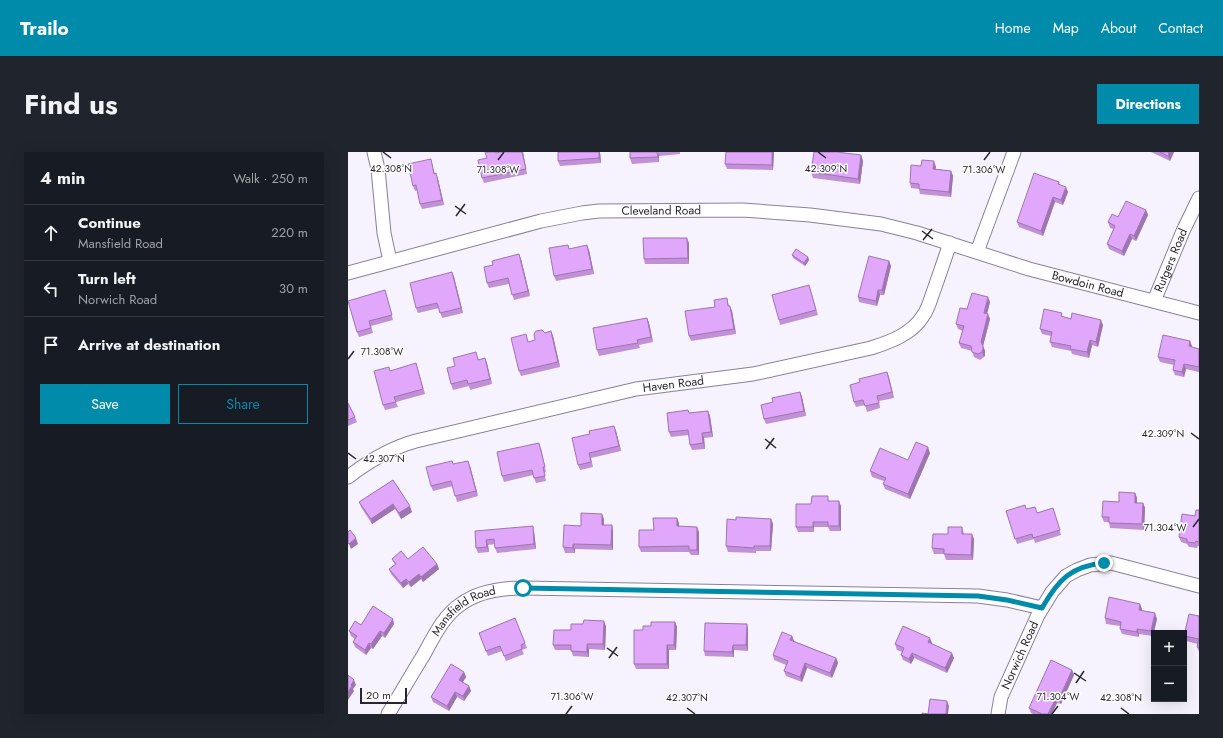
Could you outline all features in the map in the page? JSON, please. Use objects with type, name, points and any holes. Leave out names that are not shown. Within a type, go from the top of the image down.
[{"type":"street","points":[[374,152],[378,169],[384,233],[390,261]]},
{"type":"street","points":[[977,252],[1014,152]]},
{"type":"street","name":"Rutgers Road","points":[[1154,301],[1180,238],[1199,198]]},
{"type":"street","name":"Cleveland Road","points":[[348,273],[541,221],[582,212],[599,211],[730,209],[804,214],[893,227],[977,252]]},
{"type":"street","name":"Haven Road","points":[[348,477],[378,456],[399,446],[416,441],[636,389],[753,374],[871,348],[887,343],[903,336],[914,327],[922,317],[928,306],[950,243]]},
{"type":"street","name":"Bowdoin Road","points":[[977,252],[1029,269],[1199,313]]},
{"type":"street","name":"Norwich Road","points":[[998,714],[1001,697],[1030,632],[1042,608],[1057,585],[1066,576],[1083,567],[1111,563],[1199,586]]},
{"type":"street","name":"Mansfield Road","points":[[388,714],[436,633],[451,613],[467,600],[496,590],[523,588],[978,596],[1012,601],[1042,608]]},
{"type":"building","points":[[485,152],[522,152],[526,169],[482,178],[478,160],[487,158]]},
{"type":"building","points":[[558,152],[599,152],[599,158],[558,161]]},
{"type":"building","points":[[630,152],[657,152],[658,157],[630,158]]},
{"type":"building","points":[[726,152],[772,152],[772,165],[725,164]]},
{"type":"building","points":[[814,152],[837,152],[861,155],[858,179],[811,172]]},
{"type":"building","points":[[1160,152],[1169,152],[1168,156]]},
{"type":"building","points":[[431,159],[434,174],[436,173],[442,200],[420,204],[416,185],[413,186],[408,164]]},
{"type":"building","points":[[922,160],[934,161],[933,169],[951,171],[949,192],[919,189],[919,184],[910,183],[911,165],[921,166]]},
{"type":"building","points":[[1034,173],[1059,182],[1058,184],[1066,187],[1061,200],[1053,197],[1041,231],[1017,222]]},
{"type":"building","points":[[1126,201],[1146,210],[1134,236],[1130,234],[1122,251],[1107,244],[1115,226],[1108,222],[1112,214],[1118,217]]},
{"type":"building","points":[[643,238],[687,238],[688,258],[644,259]]},
{"type":"building","points":[[568,245],[569,249],[587,245],[592,269],[554,276],[549,248]]},
{"type":"building","points":[[796,249],[808,257],[804,263],[792,255]]},
{"type":"building","points":[[519,254],[528,291],[512,295],[508,278],[487,283],[484,267],[493,265],[492,261]]},
{"type":"building","points":[[869,256],[889,261],[882,290],[878,290],[876,301],[858,297]]},
{"type":"building","points":[[452,272],[461,308],[440,313],[437,303],[416,308],[410,283]]},
{"type":"building","points":[[809,285],[816,310],[779,320],[772,295]]},
{"type":"building","points":[[385,290],[392,315],[369,321],[371,328],[357,332],[348,301]]},
{"type":"building","points":[[972,293],[988,297],[984,313],[988,314],[981,342],[983,349],[982,352],[978,354],[972,352],[971,346],[959,343],[964,326],[956,324],[960,308],[967,309]]},
{"type":"building","points":[[727,298],[734,329],[689,336],[685,311],[715,307],[714,300]]},
{"type":"building","points":[[1044,309],[1062,313],[1061,316],[1071,319],[1072,313],[1101,320],[1096,342],[1090,340],[1087,352],[1070,349],[1071,346],[1050,342],[1052,332],[1040,329]]},
{"type":"building","points":[[647,318],[651,337],[637,340],[638,343],[597,350],[593,328]]},
{"type":"building","points":[[542,330],[545,333],[551,331],[558,362],[519,371],[511,338],[526,334],[528,342],[535,340],[534,334],[536,331]]},
{"type":"building","points":[[1163,335],[1190,341],[1189,346],[1199,349],[1199,367],[1184,364],[1182,372],[1173,370],[1175,360],[1158,357]]},
{"type":"building","points":[[476,352],[478,360],[485,358],[490,379],[468,384],[467,380],[451,384],[447,368],[455,366],[453,358]]},
{"type":"building","points":[[416,363],[423,389],[394,397],[396,402],[383,405],[374,371],[389,367],[390,371]]},
{"type":"building","points":[[887,372],[892,392],[877,396],[879,403],[865,406],[863,400],[854,402],[850,385],[860,382],[859,379]]},
{"type":"building","points":[[800,392],[804,411],[764,419],[761,405],[773,402],[772,398]]},
{"type":"building","points":[[348,403],[355,417],[348,420]]},
{"type":"building","points":[[688,410],[689,413],[708,411],[711,432],[702,433],[703,443],[690,445],[688,430],[669,432],[667,413]]},
{"type":"building","points":[[614,426],[619,446],[589,453],[591,462],[578,465],[572,438],[590,434],[589,431]]},
{"type":"building","points":[[916,442],[928,447],[908,494],[883,484],[886,478],[870,471],[880,448],[908,460]]},
{"type":"building","points":[[539,443],[545,467],[543,467],[545,476],[534,478],[532,470],[502,476],[497,452]]},
{"type":"building","points":[[452,461],[453,464],[468,461],[476,491],[455,496],[451,481],[431,486],[426,467]]},
{"type":"building","points":[[393,480],[410,506],[399,513],[393,504],[371,519],[359,502]]},
{"type":"building","points":[[1119,492],[1135,493],[1135,503],[1143,503],[1142,524],[1109,523],[1109,517],[1102,517],[1103,501],[1119,502]]},
{"type":"building","points":[[812,496],[828,496],[828,501],[839,501],[839,526],[828,526],[828,522],[813,522],[813,527],[796,527],[796,504],[811,504]]},
{"type":"building","points":[[1025,505],[1026,509],[1035,507],[1037,513],[1053,508],[1060,530],[1033,538],[1032,534],[1015,539],[1006,511]]},
{"type":"building","points":[[1196,510],[1199,510],[1199,542],[1187,542],[1187,539],[1179,537],[1182,514],[1195,516]]},
{"type":"building","points":[[581,513],[602,514],[602,525],[612,525],[611,545],[573,544],[573,548],[563,547],[564,525],[581,526]]},
{"type":"building","points":[[736,517],[771,519],[770,546],[754,546],[754,548],[726,546],[727,519],[736,520]]},
{"type":"building","points":[[653,518],[677,518],[677,526],[697,527],[697,550],[689,550],[689,546],[639,547],[639,530],[654,530]]},
{"type":"building","points":[[533,526],[534,544],[495,548],[494,539],[486,540],[487,547],[476,548],[475,531]]},
{"type":"building","points":[[948,527],[962,527],[962,534],[972,534],[971,555],[944,554],[944,549],[932,548],[933,534],[948,534]]},
{"type":"building","points":[[350,530],[356,538],[349,544],[348,532]]},
{"type":"building","points":[[423,547],[437,564],[421,577],[419,574],[409,582],[406,579],[401,583],[389,569],[396,564],[392,559],[401,551],[408,559]]},
{"type":"building","points":[[1109,597],[1140,604],[1139,610],[1155,613],[1151,631],[1137,629],[1137,632],[1120,629],[1121,622],[1105,618]]},
{"type":"building","points":[[373,606],[393,619],[384,633],[380,631],[365,650],[353,642],[357,636],[349,631],[355,621],[361,625]]},
{"type":"building","points":[[1189,614],[1199,616],[1199,639],[1187,637],[1187,630],[1185,630]]},
{"type":"building","points":[[515,618],[525,643],[521,645],[522,649],[504,656],[500,646],[486,651],[479,633]]},
{"type":"building","points":[[584,620],[604,621],[603,644],[587,644],[587,652],[571,651],[571,645],[553,645],[554,630],[571,630],[571,624],[583,624]]},
{"type":"building","points":[[651,622],[675,622],[674,645],[667,645],[667,664],[634,664],[634,630],[643,630],[643,626],[651,626]]},
{"type":"building","points":[[705,623],[747,624],[746,645],[733,645],[732,652],[704,651]]},
{"type":"building","points":[[903,626],[930,638],[928,642],[952,653],[945,668],[912,653],[909,659],[901,655],[904,648],[895,644]]},
{"type":"building","points":[[782,632],[792,636],[790,640],[836,658],[830,673],[805,663],[800,677],[784,671],[788,661],[773,655]]},
{"type":"building","points":[[1051,660],[1072,670],[1059,699],[1056,698],[1048,714],[1042,714],[1029,708]]},
{"type":"building","points":[[451,664],[464,672],[459,680],[469,686],[463,696],[455,692],[447,706],[431,697]]},
{"type":"building","points":[[348,675],[354,680],[348,692]]},
{"type":"building","points":[[930,699],[947,701],[946,714],[928,714]]},
{"type":"route","points":[[523,588],[846,595],[978,596],[997,598],[1042,608],[1057,585],[1066,576],[1083,567],[1104,563]]}]
